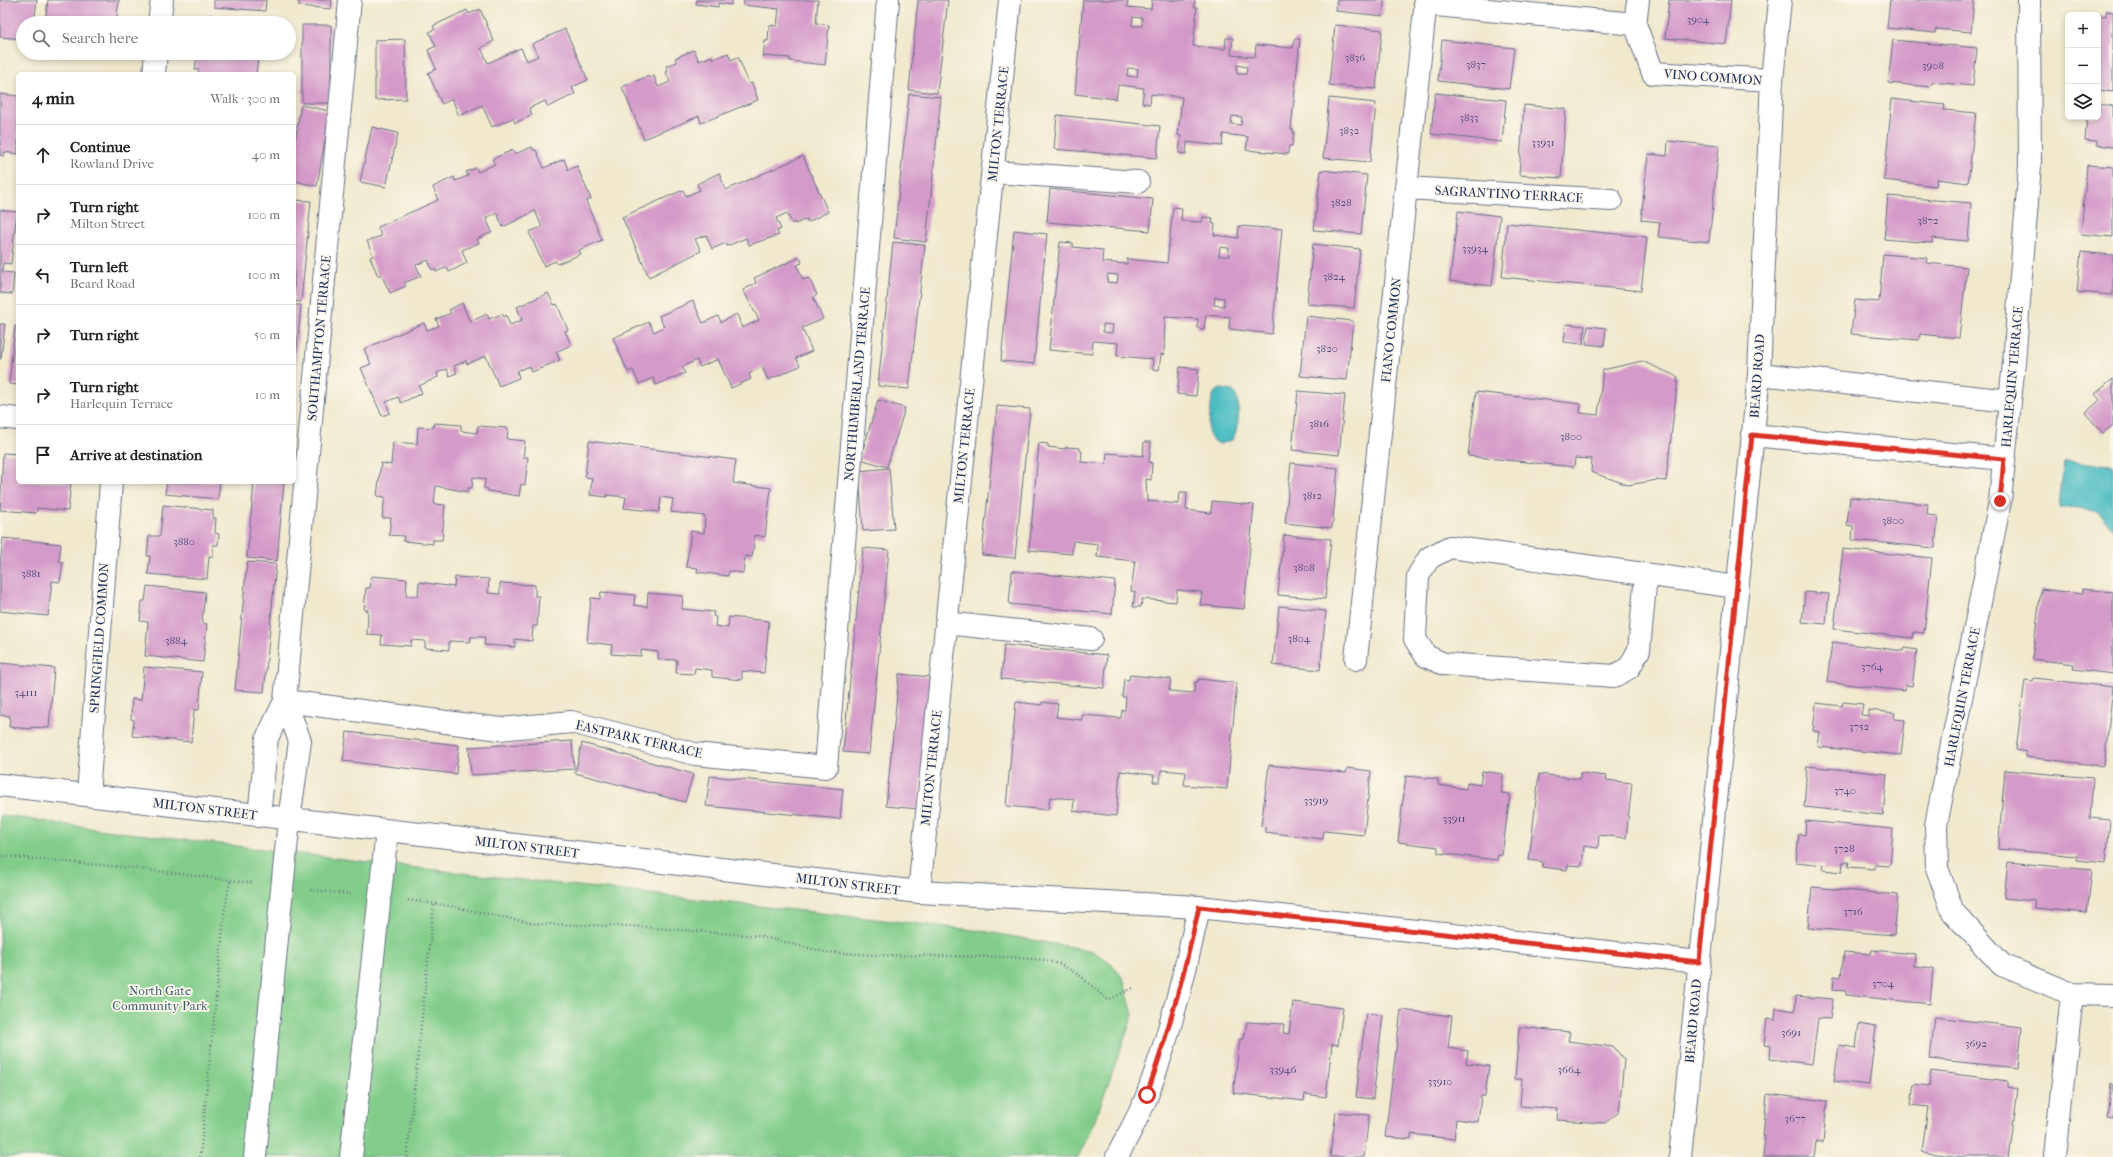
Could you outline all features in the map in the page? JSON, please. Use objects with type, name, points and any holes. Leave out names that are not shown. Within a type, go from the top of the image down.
[{"type":"street","points":[[160,16],[162,0]]},
{"type":"street","name":"SOUTHAMPTON TERRACE","points":[[259,816],[267,738],[285,701],[350,0]]},
{"type":"street","name":"NORTHUMBERLAND TERRACE","points":[[826,767],[888,0]]},
{"type":"street","name":"MILTON TERRACE","points":[[918,892],[1010,0]]},
{"type":"street","points":[[1426,2],[1635,24],[1638,0]]},
{"type":"street","name":"BEARD ROAD","points":[[1680,1157],[1759,374],[1772,80],[1780,0]]},
{"type":"street","name":"HARLEQUIN TERRACE","points":[[2029,0],[2030,165],[2000,501],[1936,825],[1937,868],[1953,912],[2002,965],[2072,994]]},
{"type":"street","name":"FIANO COMMON","points":[[1356,659],[1426,2]]},
{"type":"street","name":"VINO COMMON","points":[[1635,24],[1653,73],[1772,80]]},
{"type":"street","points":[[154,72],[155,60]]},
{"type":"street","points":[[993,172],[1138,182]]},
{"type":"street","name":"SAGRANTINO TERRACE","points":[[1406,188],[1611,200]]},
{"type":"street","points":[[1759,374],[2010,401]]},
{"type":"street","points":[[0,417],[16,419]]},
{"type":"street","points":[[1752,435],[2004,459]]},
{"type":"street","name":"SPRINGFIELD COMMON","points":[[88,795],[111,484]]},
{"type":"street","points":[[1646,575],[1639,650],[1629,668],[1614,676],[1444,664],[1426,656],[1415,639],[1418,576],[1429,558],[1450,547],[1737,587]]},
{"type":"street","points":[[946,623],[1091,639]]},
{"type":"street","name":"SOUTHAMPTON TERRACE","points":[[255,1157],[289,820],[300,741],[285,701]]},
{"type":"street","name":"EASTPARK TERRACE","points":[[285,701],[500,729],[571,722],[695,754],[826,767]]},
{"type":"street","name":"MILTON STREET","points":[[0,785],[289,820],[918,892],[1199,907],[1699,962]]},
{"type":"street","points":[[351,1157],[387,831]]},
{"type":"street","points":[[1117,1157],[1147,1095],[1166,1037],[1189,954],[1199,907]]},
{"type":"street","points":[[2055,1157],[2072,994],[2113,995]]},
{"type":"path","points":[[0,856],[133,868],[230,881],[379,897],[434,904],[536,924],[629,926],[760,936],[825,952],[875,955],[1008,957],[1044,960],[1060,964],[1079,975],[1108,1000],[1134,987]]},
{"type":"path","points":[[200,1157],[225,908],[230,881]]},
{"type":"path","points":[[407,1157],[434,904]]},
{"type":"green space","name":"North Gate Community Park","points":[[0,815],[96,829],[426,869],[982,931],[1093,951],[1111,964],[1123,978],[1133,1015],[1095,1120],[1078,1157],[0,1157]]},
{"type":"water","points":[[1221,389],[1233,391],[1236,396],[1238,402],[1238,423],[1232,440],[1220,444],[1212,440],[1208,432],[1212,398],[1215,392]]},
{"type":"water","points":[[2064,461],[2113,465],[2113,529],[2098,511],[2059,507]]},
{"type":"building","points":[[0,0],[37,0],[35,16],[16,16],[16,38],[0,37]]},
{"type":"building","points":[[48,0],[119,0],[117,16],[46,16]]},
{"type":"building","points":[[214,0],[266,0],[265,11],[214,7]]},
{"type":"building","points":[[299,0],[332,0],[331,9],[299,6]]},
{"type":"building","points":[[697,0],[732,0],[731,5],[718,3],[718,7],[696,4]]},
{"type":"building","points":[[744,0],[818,0],[816,23],[829,25],[825,65],[790,61],[790,58],[763,56],[765,41],[768,41],[769,25],[777,26],[779,9],[743,5]]},
{"type":"building","points":[[918,0],[948,0],[937,93],[909,90]]},
{"type":"building","points":[[1083,0],[1128,0],[1127,7],[1151,9],[1152,0],[1195,0],[1194,7],[1197,7],[1193,46],[1225,49],[1226,38],[1233,38],[1231,55],[1255,57],[1256,45],[1293,48],[1294,39],[1300,39],[1291,130],[1294,130],[1292,146],[1289,146],[1288,154],[1246,150],[1248,137],[1223,134],[1222,146],[1187,142],[1186,154],[1179,153],[1181,136],[1178,135],[1182,97],[1151,94],[1150,104],[1142,103],[1144,88],[1118,85],[1116,99],[1075,94]],"holes":[[[1133,17],[1142,18],[1142,26],[1132,26]],[[1237,65],[1247,67],[1246,74],[1237,74]],[[1128,68],[1138,69],[1137,77],[1127,76]],[[1232,116],[1242,117],[1241,125],[1231,124]]]},
{"type":"building","points":[[1337,0],[1384,0],[1383,16],[1336,11]]},
{"type":"building","points":[[1669,0],[1731,0],[1726,44],[1665,38]]},
{"type":"building","points":[[1890,0],[1974,0],[1971,32],[1936,29],[1935,33],[1887,28]]},
{"type":"building","points":[[480,9],[494,41],[481,48],[488,63],[521,48],[527,61],[538,56],[532,44],[565,29],[588,80],[572,87],[575,94],[548,107],[545,101],[529,108],[532,115],[515,123],[513,118],[492,127],[482,105],[459,116],[452,99],[442,104],[428,73],[436,69],[428,50],[436,46],[429,32],[435,29],[433,26],[467,10],[469,14]]},
{"type":"building","points":[[2106,11],[2113,12],[2113,92],[2101,90],[2101,15],[2106,16]]},
{"type":"building","points":[[302,25],[331,25],[331,103],[302,103]]},
{"type":"building","points":[[1335,25],[1382,30],[1376,89],[1329,85]]},
{"type":"building","points":[[405,39],[406,99],[375,100],[375,40]]},
{"type":"building","points":[[1442,40],[1514,48],[1509,89],[1438,81]]},
{"type":"building","points":[[1893,40],[1977,48],[1973,86],[1932,82],[1931,87],[1888,83]]},
{"type":"building","points":[[694,50],[699,61],[712,56],[713,59],[728,53],[731,60],[738,57],[749,84],[752,83],[758,100],[701,123],[699,116],[644,139],[622,87],[648,76],[649,78],[654,76],[658,87],[670,82],[666,72],[668,71],[666,66],[677,62],[675,58]]},
{"type":"building","points":[[196,60],[258,60],[256,72],[198,72],[199,70],[195,70]]},
{"type":"building","points":[[1435,93],[1506,100],[1502,142],[1431,134]]},
{"type":"building","points":[[0,94],[16,96],[16,154],[4,152],[4,156],[0,155]]},
{"type":"building","points":[[909,94],[941,97],[926,242],[894,238]]},
{"type":"building","points":[[1329,98],[1376,103],[1370,162],[1323,158]]},
{"type":"building","points":[[1892,99],[1945,105],[1944,110],[1976,113],[1968,183],[1937,179],[1936,186],[1884,180]]},
{"type":"building","points":[[2101,104],[2113,106],[2113,147],[2097,145],[2097,141],[2085,140],[2087,120],[2101,120]]},
{"type":"building","points":[[301,105],[330,111],[317,186],[296,181],[296,134]]},
{"type":"building","points":[[1524,105],[1566,109],[1561,178],[1519,175]]},
{"type":"building","points":[[1057,115],[1160,126],[1157,158],[1054,149]]},
{"type":"building","points":[[372,127],[398,133],[386,187],[360,182]]},
{"type":"building","points":[[1668,141],[1719,146],[1709,242],[1658,237],[1660,222],[1641,220],[1648,154],[1667,156]]},
{"type":"building","points":[[532,147],[533,150],[536,150],[544,168],[564,159],[568,170],[577,166],[591,199],[586,201],[602,240],[579,250],[581,254],[557,264],[555,261],[544,266],[529,232],[542,227],[535,211],[503,227],[497,213],[486,218],[492,232],[477,239],[479,243],[462,250],[467,263],[449,272],[447,267],[436,272],[435,269],[432,270],[428,260],[416,265],[421,276],[404,283],[406,286],[390,293],[381,274],[378,276],[370,257],[373,256],[367,241],[381,236],[378,227],[438,200],[433,187],[454,177],[455,181],[468,176],[466,172],[476,168],[478,172],[495,164],[492,159],[513,150],[515,154]]},
{"type":"building","points":[[803,156],[828,212],[808,222],[807,219],[795,224],[794,222],[792,224],[787,213],[776,218],[781,229],[777,231],[779,235],[749,245],[746,238],[727,246],[726,243],[712,249],[706,235],[695,239],[701,251],[649,277],[622,217],[683,190],[686,196],[700,190],[697,184],[719,173],[726,190]]},
{"type":"building","points":[[2087,165],[2113,167],[2113,237],[2081,234]]},
{"type":"building","points":[[1321,170],[1367,175],[1361,234],[1314,230]]},
{"type":"building","points":[[1050,189],[1153,199],[1150,231],[1047,222]]},
{"type":"building","points":[[1888,196],[1971,203],[1968,241],[1933,238],[1932,243],[1884,239]]},
{"type":"building","points":[[296,200],[311,201],[301,302],[296,301]]},
{"type":"building","points":[[1173,207],[1182,208],[1181,221],[1202,222],[1203,217],[1213,218],[1212,223],[1215,224],[1214,235],[1238,238],[1239,226],[1282,229],[1272,334],[1229,329],[1230,317],[1206,315],[1204,329],[1197,328],[1198,319],[1165,317],[1164,355],[1161,354],[1159,370],[1152,369],[1153,359],[1117,356],[1118,343],[1093,341],[1092,354],[1049,350],[1060,242],[1073,243],[1073,247],[1103,250],[1102,262],[1127,264],[1127,259],[1167,263]],"holes":[[[1220,247],[1229,248],[1229,256],[1219,256]],[[1108,274],[1118,275],[1117,283],[1107,282]],[[1215,297],[1224,298],[1224,306],[1214,305]],[[1103,324],[1113,325],[1112,333],[1103,332]]]},
{"type":"building","points":[[0,210],[16,212],[16,221],[11,264],[3,263],[2,272],[14,273],[12,294],[0,293]]},
{"type":"building","points":[[1458,211],[1500,216],[1492,286],[1450,281]]},
{"type":"building","points":[[1507,223],[1647,237],[1641,291],[1502,277]]},
{"type":"building","points":[[1014,230],[1047,234],[1034,364],[1001,361]]},
{"type":"building","points":[[893,242],[925,245],[909,389],[878,386]]},
{"type":"building","points":[[1313,244],[1360,249],[1354,308],[1307,304]]},
{"type":"building","points":[[2081,252],[2113,255],[2113,295],[2077,292]]},
{"type":"building","points":[[1883,254],[1927,258],[1926,263],[1967,267],[1959,338],[1920,334],[1919,340],[1851,334],[1855,300],[1879,302]]},
{"type":"building","points":[[800,257],[802,263],[797,265],[803,280],[809,278],[817,295],[813,297],[823,319],[802,328],[812,351],[796,358],[800,366],[768,380],[762,367],[749,374],[751,379],[731,388],[718,359],[700,367],[697,360],[682,367],[685,373],[656,385],[653,378],[639,384],[633,370],[628,372],[613,338],[649,322],[654,332],[664,327],[659,316],[693,301],[703,323],[718,316],[721,322],[737,314],[742,328],[759,320],[743,290],[756,283],[754,278]]},
{"type":"building","points":[[548,293],[554,305],[557,304],[568,330],[565,331],[571,345],[556,352],[560,360],[532,372],[529,366],[517,371],[519,378],[499,386],[486,356],[467,364],[466,361],[454,366],[457,373],[449,376],[447,369],[437,373],[438,377],[419,386],[422,393],[401,403],[398,397],[386,402],[390,413],[382,416],[361,368],[371,364],[364,349],[424,323],[427,330],[439,326],[436,319],[451,313],[449,310],[462,303],[470,322],[487,314],[489,319],[502,314],[504,317],[506,315],[510,325],[522,320],[517,307]]},
{"type":"building","points":[[296,305],[301,305],[296,359]]},
{"type":"building","points":[[1306,316],[1353,321],[1347,380],[1300,376]]},
{"type":"building","points":[[0,324],[5,324],[1,359],[0,359]]},
{"type":"building","points":[[1566,324],[1585,326],[1583,344],[1564,342]]},
{"type":"building","points":[[15,326],[16,326],[16,385],[9,384]]},
{"type":"building","points":[[1588,326],[1606,328],[1604,346],[1586,344]]},
{"type":"building","points":[[1642,361],[1678,377],[1666,481],[1657,480],[1628,485],[1591,472],[1592,459],[1575,458],[1574,467],[1468,456],[1476,392],[1581,404],[1580,413],[1598,415],[1603,370]]},
{"type":"building","points":[[1180,367],[1199,369],[1196,396],[1177,394]]},
{"type":"building","points":[[2113,379],[2113,425],[2103,433],[2085,413],[2100,400],[2095,394]]},
{"type":"building","points":[[1298,391],[1345,395],[1339,455],[1292,450]]},
{"type":"building","points":[[878,400],[905,408],[887,467],[860,459]]},
{"type":"building","points":[[997,406],[1030,409],[1015,558],[982,555]]},
{"type":"building","points":[[434,423],[461,425],[461,431],[477,433],[478,426],[508,428],[507,439],[525,441],[523,457],[528,457],[525,485],[521,484],[519,496],[488,491],[488,489],[484,488],[485,479],[473,477],[472,488],[468,488],[468,492],[436,486],[434,504],[445,505],[442,540],[433,540],[433,544],[403,541],[404,536],[389,535],[391,518],[382,518],[385,497],[377,496],[381,463],[391,465],[393,442],[417,444],[418,427],[433,428]]},
{"type":"building","points":[[589,441],[736,460],[733,483],[771,488],[765,537],[755,535],[752,557],[745,556],[743,573],[729,571],[728,576],[697,572],[698,568],[686,567],[691,531],[704,533],[705,516],[671,512],[673,499],[661,497],[659,512],[624,508],[626,497],[590,495],[592,478],[585,477]]},
{"type":"building","points":[[1144,442],[1151,442],[1149,462],[1152,463],[1151,480],[1146,479],[1147,501],[1179,504],[1180,492],[1187,492],[1186,510],[1211,513],[1212,501],[1254,505],[1244,609],[1200,605],[1202,592],[1177,590],[1176,602],[1142,599],[1141,607],[1133,607],[1135,592],[1131,591],[1135,561],[1097,557],[1098,544],[1073,541],[1072,554],[1029,550],[1039,443],[1048,444],[1048,447],[1065,449],[1066,447],[1080,448],[1080,451],[1082,451],[1081,462],[1106,464],[1107,453],[1143,456]]},
{"type":"building","points":[[3,453],[16,454],[16,484],[71,484],[68,511],[37,508],[36,513],[0,510]]},
{"type":"building","points":[[1291,463],[1338,468],[1332,528],[1285,523]]},
{"type":"building","points":[[889,468],[894,529],[863,531],[859,471]]},
{"type":"building","points":[[167,484],[220,484],[218,499],[165,494]]},
{"type":"building","points":[[254,484],[284,484],[277,561],[247,558]]},
{"type":"building","points":[[1850,497],[1928,504],[1927,515],[1938,516],[1935,548],[1852,540],[1853,526],[1847,525]]},
{"type":"building","points":[[163,505],[213,510],[213,518],[216,518],[215,533],[219,534],[218,545],[213,545],[213,557],[209,556],[207,579],[148,574],[150,556],[147,556],[149,536],[160,536]]},
{"type":"building","points":[[1284,535],[1331,539],[1325,599],[1278,595]]},
{"type":"building","points":[[3,538],[61,544],[59,561],[63,562],[60,582],[52,581],[48,616],[0,611],[0,565]]},
{"type":"building","points":[[863,548],[889,550],[869,754],[843,752]]},
{"type":"building","points":[[1843,549],[1932,558],[1924,633],[1914,632],[1913,638],[1834,629]]},
{"type":"building","points":[[247,562],[276,564],[264,692],[235,690]]},
{"type":"building","points":[[1012,571],[1115,581],[1112,614],[1009,604]]},
{"type":"building","points":[[371,576],[407,579],[406,596],[418,596],[419,582],[454,587],[455,577],[489,579],[488,593],[500,594],[500,583],[535,585],[535,596],[539,596],[537,626],[533,626],[532,641],[515,639],[515,647],[484,645],[485,637],[471,637],[470,642],[449,641],[449,650],[425,648],[425,641],[411,640],[411,646],[381,644],[382,635],[367,634],[368,610],[364,610],[366,588],[370,588]]},
{"type":"building","points":[[147,586],[205,592],[202,623],[207,624],[203,662],[145,656],[148,622],[140,621],[142,601],[145,601]]},
{"type":"building","points":[[2041,589],[2082,594],[2082,589],[2113,592],[2113,674],[2073,669],[2074,664],[2032,659]]},
{"type":"building","points":[[601,592],[635,595],[634,605],[647,607],[648,593],[683,596],[682,609],[714,612],[713,616],[716,617],[715,626],[728,628],[729,617],[769,621],[764,673],[742,671],[742,680],[712,677],[712,670],[695,668],[694,674],[676,673],[677,660],[658,659],[658,652],[641,650],[641,656],[611,654],[612,645],[587,642],[591,598],[600,599]]},
{"type":"building","points":[[1805,592],[1829,594],[1826,624],[1802,622]]},
{"type":"building","points":[[1279,606],[1326,611],[1320,670],[1273,665]]},
{"type":"building","points":[[1832,642],[1904,651],[1905,648],[1917,650],[1912,686],[1906,685],[1905,691],[1827,682]]},
{"type":"building","points":[[1004,645],[1107,655],[1104,688],[1001,679]]},
{"type":"building","points":[[0,663],[54,668],[49,728],[31,727],[31,729],[9,727],[10,716],[0,715]]},
{"type":"building","points":[[144,667],[202,672],[199,710],[194,710],[191,742],[132,736],[134,720],[131,719],[132,699],[141,700]]},
{"type":"building","points":[[899,674],[931,677],[918,809],[886,806]]},
{"type":"building","points":[[1130,675],[1171,679],[1169,691],[1194,693],[1195,682],[1198,682],[1198,679],[1237,683],[1227,789],[1184,785],[1186,772],[1161,770],[1160,782],[1153,782],[1154,775],[1120,771],[1116,816],[1073,811],[1074,799],[1050,797],[1048,810],[1006,806],[1016,702],[1042,705],[1042,702],[1058,704],[1056,717],[1082,720],[1082,715],[1121,718],[1122,710],[1125,710],[1126,697],[1122,697],[1124,679],[1129,680]]},
{"type":"building","points":[[2034,678],[2113,687],[2104,766],[2026,757],[2026,752],[2016,750],[2025,680],[2033,681]]},
{"type":"building","points":[[1843,702],[1863,704],[1861,715],[1868,716],[1868,710],[1895,713],[1894,719],[1905,720],[1901,755],[1818,747],[1820,732],[1813,731],[1816,703],[1842,706]]},
{"type":"building","points":[[347,732],[459,745],[456,774],[343,761]]},
{"type":"building","points":[[572,741],[574,769],[471,775],[469,747]]},
{"type":"building","points":[[582,743],[693,774],[685,802],[575,773]]},
{"type":"building","points":[[1269,765],[1346,773],[1347,768],[1371,771],[1364,835],[1324,831],[1323,839],[1265,832],[1265,827],[1261,826]]},
{"type":"building","points":[[1807,766],[1887,774],[1883,815],[1804,807]]},
{"type":"building","points":[[2005,770],[2093,778],[2090,818],[2110,820],[2106,863],[2077,860],[2077,856],[1998,849]]},
{"type":"building","points":[[1482,771],[1503,774],[1501,793],[1510,794],[1502,855],[1498,855],[1497,860],[1438,853],[1438,847],[1398,842],[1406,776],[1438,779],[1438,785],[1466,789],[1467,783],[1480,785]]},
{"type":"building","points":[[1580,773],[1607,776],[1606,780],[1632,783],[1626,838],[1599,835],[1598,848],[1584,846],[1582,866],[1568,865],[1567,870],[1542,867],[1543,862],[1529,860],[1539,774],[1580,779]]},
{"type":"building","points":[[710,776],[843,789],[840,819],[706,806]]},
{"type":"building","points":[[1806,821],[1893,829],[1890,866],[1875,865],[1875,869],[1848,867],[1849,862],[1843,862],[1842,872],[1823,870],[1824,865],[1796,862],[1799,834],[1805,835]]},
{"type":"building","points":[[2008,862],[2092,870],[2087,913],[2034,908],[2035,901],[2004,898]]},
{"type":"building","points":[[1812,887],[1898,895],[1894,935],[1808,928]]},
{"type":"building","points":[[1872,950],[1915,954],[1914,966],[1933,968],[1930,1004],[1846,995],[1846,991],[1833,990],[1834,976],[1841,977],[1844,952],[1871,954]]},
{"type":"building","points":[[1796,996],[1833,999],[1830,1019],[1818,1018],[1812,1064],[1770,1059],[1771,1046],[1764,1045],[1767,1019],[1775,1020],[1776,1008],[1795,1011]]},
{"type":"building","points":[[1293,1002],[1343,1008],[1338,1045],[1332,1044],[1326,1097],[1305,1094],[1304,1101],[1233,1093],[1240,1039],[1244,1039],[1247,1022],[1284,1024],[1283,1033],[1289,1034]]},
{"type":"building","points":[[1401,1010],[1452,1016],[1448,1048],[1468,1051],[1466,1063],[1489,1066],[1485,1096],[1481,1096],[1478,1122],[1456,1119],[1454,1139],[1411,1134],[1411,1139],[1385,1137]]},
{"type":"building","points":[[1366,1013],[1383,1015],[1373,1099],[1356,1097]]},
{"type":"building","points":[[1935,1017],[2022,1027],[2018,1068],[1930,1059]]},
{"type":"building","points":[[1859,1024],[1876,1027],[1869,1085],[1834,1081],[1839,1045],[1856,1048]]},
{"type":"building","points":[[1519,1027],[1570,1032],[1568,1041],[1614,1047],[1624,1060],[1619,1112],[1605,1123],[1557,1120],[1558,1109],[1520,1106],[1522,1079],[1515,1079]]},
{"type":"building","points":[[1931,1071],[2008,1081],[2008,1087],[2017,1089],[2008,1157],[1961,1157],[1922,1152],[1928,1107],[1911,1105],[1914,1084],[1929,1086]]},
{"type":"building","points":[[2111,1082],[2113,1083],[2113,1119],[2107,1118]]},
{"type":"building","points":[[1767,1094],[1827,1101],[1823,1143],[1816,1142],[1814,1157],[1763,1157],[1765,1136],[1763,1136]]},
{"type":"building","points":[[1336,1112],[1369,1115],[1364,1157],[1330,1157]]},
{"type":"route","points":[[1147,1095],[1166,1037],[1189,954],[1199,907],[1699,962],[1752,435],[2004,459],[2000,501]]}]
